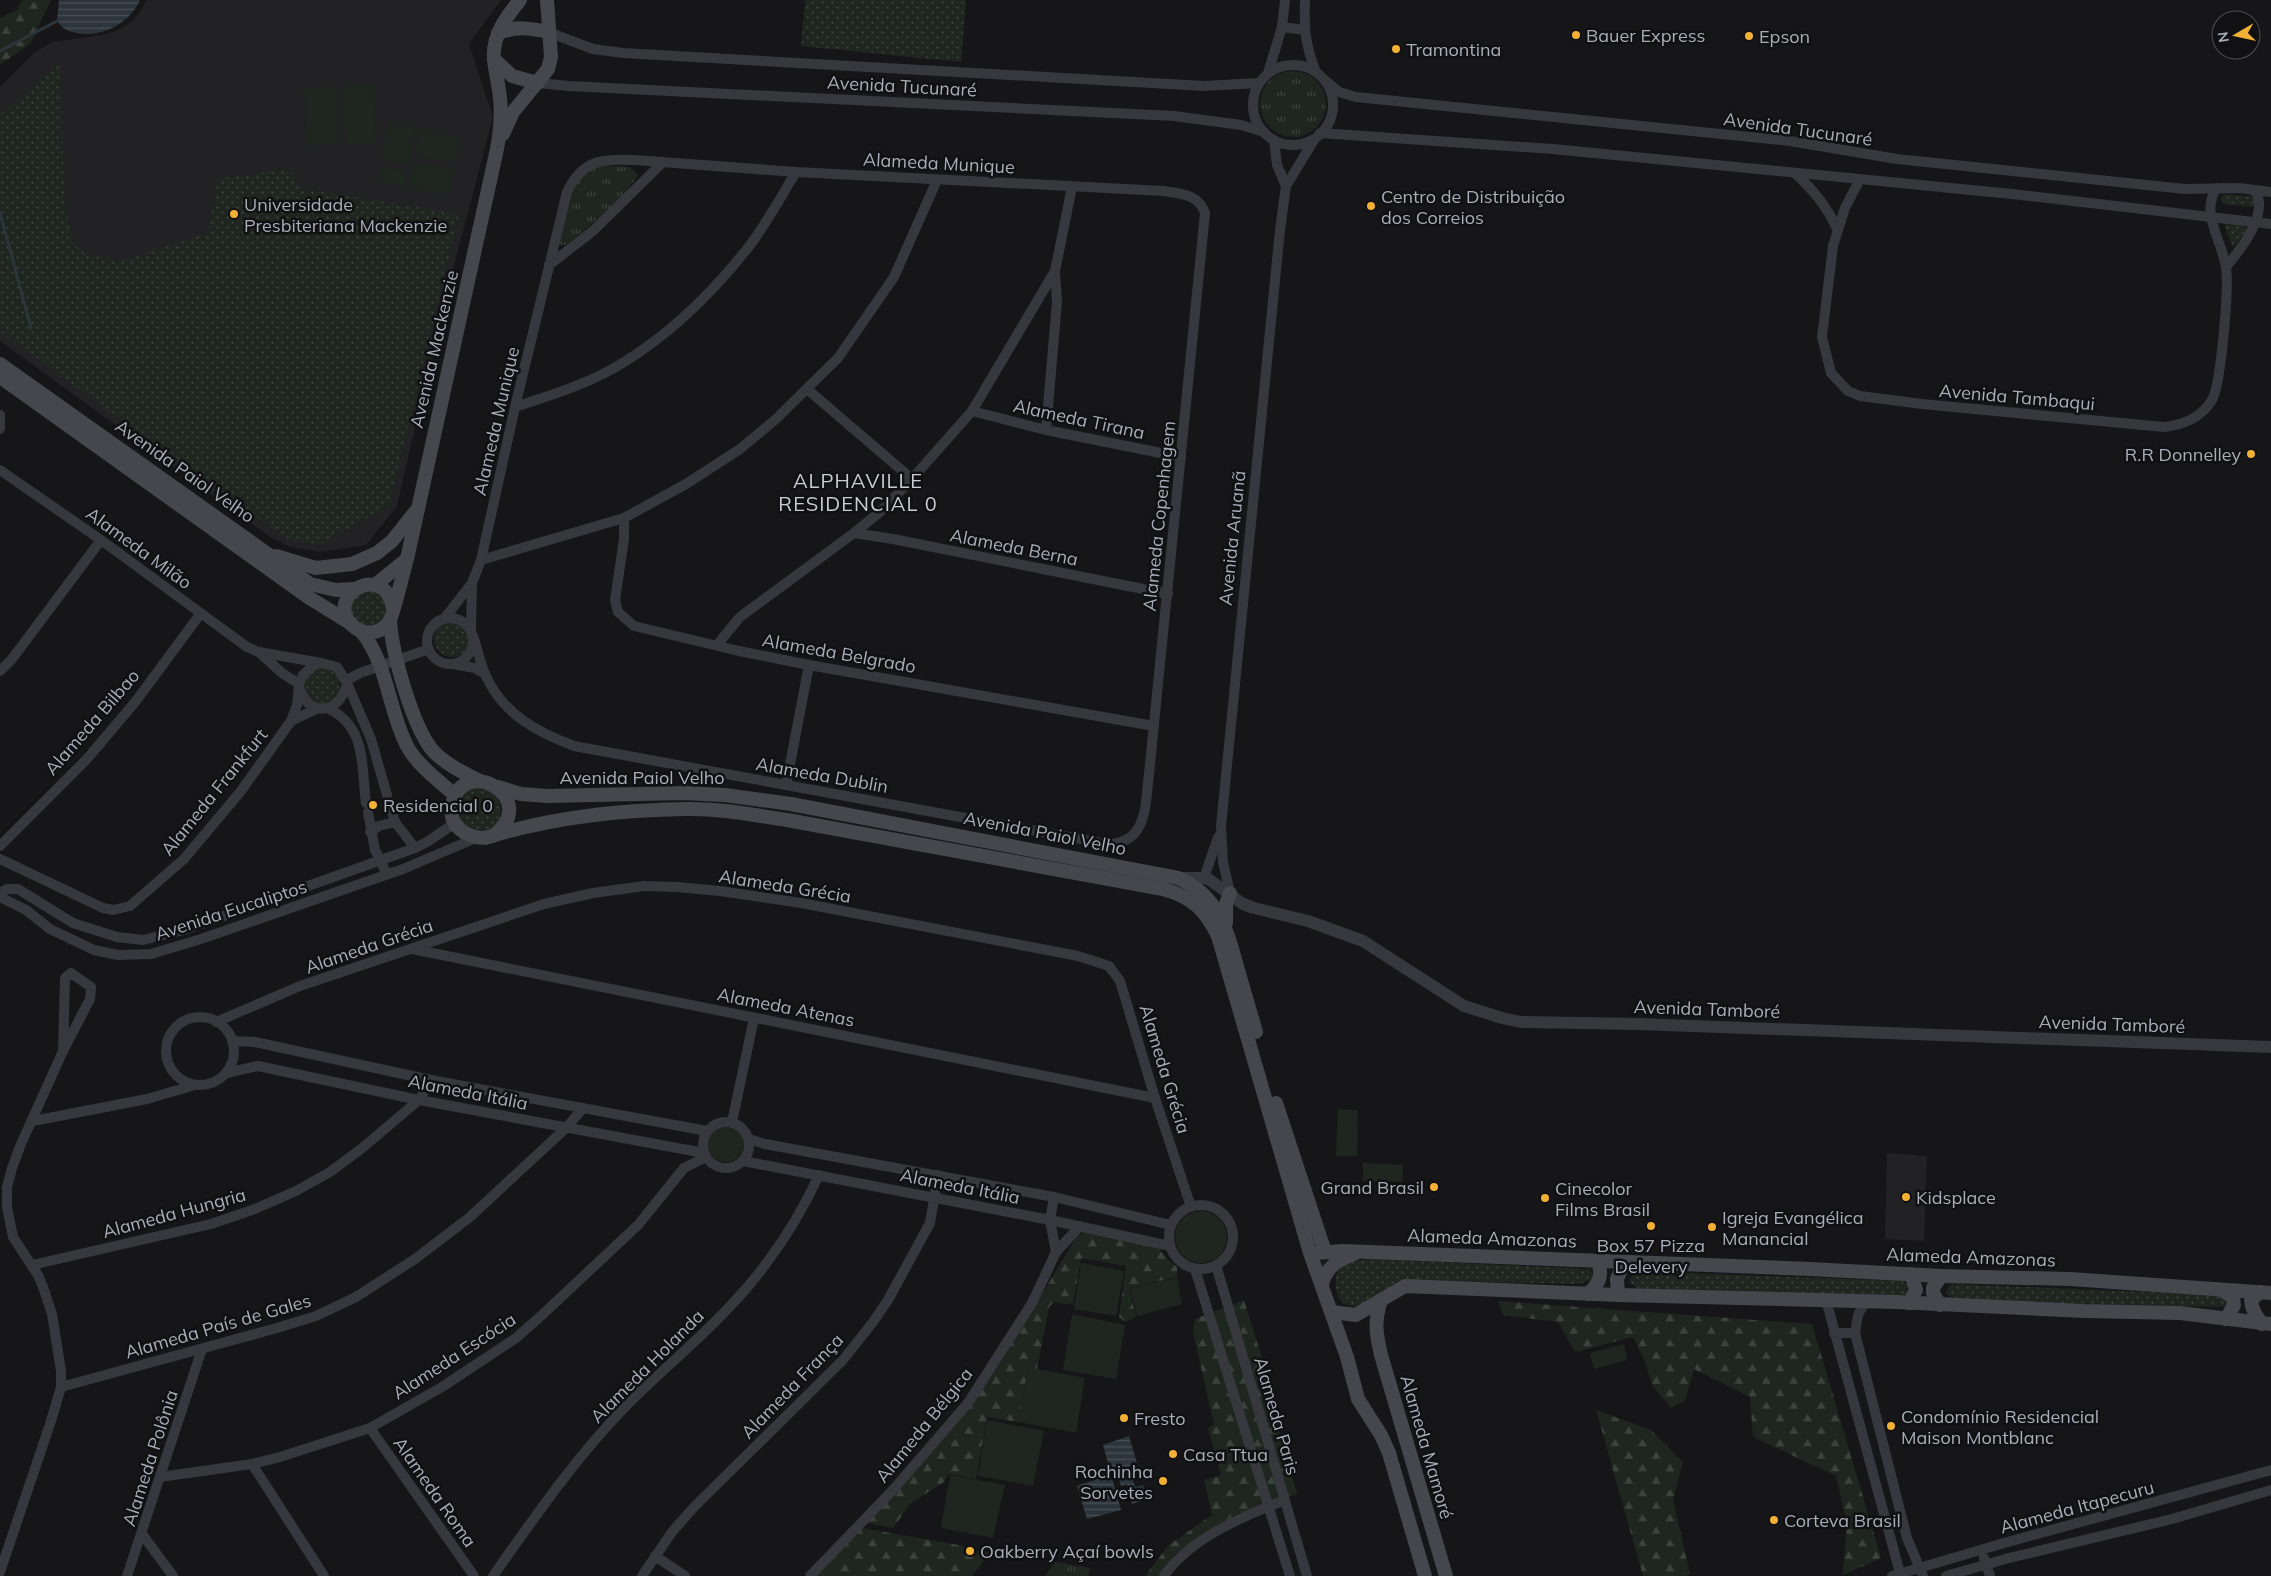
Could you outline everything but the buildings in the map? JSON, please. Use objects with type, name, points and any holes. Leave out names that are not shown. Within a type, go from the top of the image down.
[{"type":"main road","name":"Avenida Mackenzie","points":[[393,607],[407,559],[497,146],[501,118],[494,60],[498,33],[520,0]]},
{"type":"main road","name":"Avenida Mackenzie","points":[[497,146],[513,112],[548,69],[551,57],[547,0]]},
{"type":"main road","points":[[498,33],[508,29],[523,27],[548,32]]},
{"type":"main road","points":[[494,60],[512,76],[538,83]]},
{"type":"main road","name":"Avenida Paiol Velho","points":[[0,364],[310,584],[336,590],[354,589],[368,584],[376,585]]},
{"type":"main road","name":"Avenida Paiol Velho","points":[[0,377],[277,575],[350,623]]},
{"type":"main road","points":[[269,554],[316,568],[352,564],[377,553],[392,541],[416,512]]},
{"type":"main road","points":[[393,607],[388,593],[376,585],[407,559]]},
{"type":"main road","points":[[354,589],[349,594],[345,608],[350,623],[361,631],[372,646],[408,747],[417,760],[455,796]]},
{"type":"main road","name":"Avenida Paiol Velho","points":[[393,607],[390,621],[393,646],[412,708],[424,738],[445,762],[480,781],[490,782],[498,787],[521,794],[547,796],[684,793],[735,796],[801,806],[1178,878],[1196,888],[1208,899],[1226,927],[1271,1088],[1325,1252]]},
{"type":"main road","points":[[361,631],[378,631],[390,621]]},
{"type":"main road","points":[[476,838],[460,830],[455,823],[452,805],[455,796],[462,788],[470,783],[480,781]]},
{"type":"main road","points":[[494,836],[506,823],[509,814],[505,795],[498,787]]},
{"type":"main road","name":"Avenida Paiol Velho","points":[[476,838],[494,836],[547,823],[614,813],[686,809],[726,811],[787,820],[1163,889],[1190,899],[1211,921],[1218,936],[1310,1253],[1332,1312]]},
{"type":"main road","points":[[1226,927],[1225,912],[1230,893]]},
{"type":"main road","points":[[1322,1284],[1328,1269],[1333,1264],[1360,1252]]},
{"type":"main road","name":"Alameda Amazonas","points":[[1310,1253],[1360,1252],[1941,1276],[2070,1279],[2223,1291],[2265,1292]]},
{"type":"main road","points":[[1588,1294],[1600,1279],[1598,1261]]},
{"type":"main road","points":[[1618,1295],[1616,1279],[1624,1262]]},
{"type":"main road","points":[[1909,1303],[1916,1290],[1911,1274]]},
{"type":"main road","points":[[1940,1305],[1933,1294],[1932,1288],[1941,1276]]},
{"type":"main road","points":[[1425,1576],[1381,1435],[1358,1399],[1332,1312],[1356,1315],[1402,1288],[1412,1285],[1588,1294],[1826,1300],[2084,1311],[2180,1313],[2267,1324]]},
{"type":"main road","points":[[2223,1291],[2233,1297],[2234,1305],[2226,1319]]},
{"type":"main road","points":[[2265,1292],[2252,1300],[2252,1306],[2254,1313],[2267,1324]]},
{"type":"main road","name":"Alameda Mamoré","points":[[1381,1300],[1375,1328],[1381,1355],[1446,1576]]},
{"type":"main road","points":[[1406,1512],[1425,1505]]},
{"type":"street","points":[[1268,73],[1282,26],[1285,0]]},
{"type":"street","points":[[1305,0],[1304,30],[1309,55],[1316,72]]},
{"type":"street","points":[[1282,26],[1304,30]]},
{"type":"street","name":"Avenida Tucunaré","points":[[548,32],[593,49],[623,53],[1204,86],[1259,83]]},
{"type":"street","points":[[1291,64],[1304,66],[1316,72],[1325,80],[1331,92],[1333,105],[1330,119],[1317,136],[1301,144],[1287,144],[1274,140],[1264,132],[1256,120],[1253,108],[1254,95],[1259,83],[1268,73],[1279,67],[1291,64]]},
{"type":"street","name":"Avenida Tucunaré","points":[[1325,80],[1339,92],[1356,97],[1790,141],[1897,158],[2185,189],[2217,188],[2271,192]]},
{"type":"street","name":"Avenida Tucunaré","points":[[538,83],[1174,116],[1241,125],[1264,132]]},
{"type":"street","points":[[1317,136],[1553,149],[1860,179],[2271,224]]},
{"type":"street","name":"Avenida Aruanã","points":[[1230,893],[1223,862],[1220,826],[1286,186],[1317,136]]},
{"type":"street","name":"Avenida Aruanã","points":[[1274,140],[1277,165],[1286,186]]},
{"type":"street","name":"Alameda Munique","points":[[444,619],[472,583],[482,560],[515,407],[567,192],[578,173],[596,162],[609,159],[796,172],[1185,194],[1198,200],[1205,213]]},
{"type":"street","points":[[549,265],[593,231],[662,163]]},
{"type":"street","points":[[515,407],[563,392],[622,364],[678,322],[718,283],[748,248],[796,172]]},
{"type":"street","points":[[1794,173],[1813,190],[1827,208],[1837,229]]},
{"type":"street","name":"Avenida Tambaqui","points":[[1860,179],[1844,208],[1832,246],[1822,337],[1831,373],[1848,391],[1860,396],[1932,405],[2164,427],[2178,426],[2192,419],[2212,400],[2220,373],[2226,267],[2221,244],[2210,216]]},
{"type":"street","points":[[482,560],[624,518],[686,484],[740,449],[808,389],[838,358],[894,277],[937,180]]},
{"type":"street","points":[[1046,430],[1057,302],[1056,271],[1072,187]]},
{"type":"street","points":[[2210,216],[2211,200],[2217,188]]},
{"type":"street","points":[[2226,267],[2251,236],[2258,223],[2263,202],[2261,196],[2254,190]]},
{"type":"street","name":"Alameda Copenhagem","points":[[1142,822],[1168,594],[1205,213]]},
{"type":"street","points":[[717,645],[727,630],[740,617],[854,533],[881,511],[912,480],[972,411],[1056,271]]},
{"type":"street","points":[[808,389],[912,480]]},
{"type":"street","name":"Alameda Tirana","points":[[972,411],[1046,430],[1181,457]]},
{"type":"street","points":[[0,415],[0,429]]},
{"type":"street","name":"Alameda Milão","points":[[0,470],[101,540],[232,636],[259,652],[299,686]]},
{"type":"street","name":"Alameda Belgrado","points":[[624,518],[624,539],[615,600],[618,612],[634,626],[809,665],[1154,726]]},
{"type":"street","name":"Alameda Berna","points":[[854,533],[893,539],[1168,594]]},
{"type":"street","points":[[0,671],[12,658],[101,540]]},
{"type":"street","name":"Alameda Munique","points":[[472,583],[472,633]]},
{"type":"street","name":"Alameda Bilbao","points":[[0,846],[87,759],[136,701],[201,613]]},
{"type":"street","points":[[452,664],[466,658],[473,644],[472,633],[462,621],[450,618],[437,622],[428,634],[429,649],[436,659],[452,664],[475,668],[485,674]]},
{"type":"street","name":"Alameda Dublin","points":[[472,633],[485,674],[503,703],[516,716],[545,735],[566,743],[1107,844],[1123,843],[1132,838],[1142,822]]},
{"type":"street","points":[[321,709],[339,703],[344,697],[347,682],[362,672],[429,649]]},
{"type":"street","name":"Alameda Milão","points":[[259,652],[321,663]]},
{"type":"street","points":[[362,672],[321,663],[308,669],[299,686],[305,701],[344,718],[357,737],[370,832],[379,860],[387,874]]},
{"type":"street","points":[[786,785],[809,665]]},
{"type":"street","points":[[337,667],[347,682],[371,739],[395,822],[415,848]]},
{"type":"street","name":"Alameda Frankfurt","points":[[0,859],[103,908],[113,910],[130,906],[184,859],[241,791],[290,721],[297,705],[299,686]]},
{"type":"street","name":"Alameda Frankfurt","points":[[290,721],[321,709]]},
{"type":"street","points":[[370,832],[383,824],[395,822]]},
{"type":"street","name":"Avenida Eucaliptos","points":[[455,823],[415,848],[184,930],[143,940],[117,937],[73,923],[18,889],[7,889],[0,895],[26,910],[50,929],[74,942],[94,950],[133,956],[166,950],[201,939],[387,874],[476,838]]},
{"type":"street","points":[[1204,878],[1220,826]]},
{"type":"street","name":"Avenida Tamboré","points":[[1178,878],[1204,878],[1230,893],[1244,904],[1254,908],[1317,924],[1363,940],[1464,1006],[1521,1022],[1638,1024],[2271,1047]]},
{"type":"street","name":"Alameda Grécia","points":[[216,1022],[300,986],[544,904],[644,886],[668,886],[720,891],[801,903],[1078,956],[1099,962],[1116,972],[1125,992],[1155,1098],[1191,1207]]},
{"type":"street","name":"Alameda Atenas","points":[[411,949],[1155,1098]]},
{"type":"street","points":[[0,1572],[61,1387],[61,1370],[52,1314],[43,1287],[32,1265],[12,1237],[7,1207],[7,1188],[12,1168],[62,1051],[92,995],[91,987],[71,973],[65,978],[62,1051]]},
{"type":"street","points":[[33,1121],[147,1099],[195,1085],[213,1083],[226,1072],[233,1057],[232,1041],[228,1033],[216,1022],[206,1018],[185,1021],[173,1031],[166,1046],[166,1056],[170,1067],[184,1082],[195,1085]]},
{"type":"street","points":[[732,1122],[754,1018]]},
{"type":"street","name":"Alameda Itália","points":[[232,1041],[255,1042],[430,1080],[707,1131]]},
{"type":"street","name":"Alameda Itália","points":[[226,1072],[258,1066],[419,1100],[705,1155]]},
{"type":"street","name":"Alameda Hungria","points":[[32,1265],[211,1224],[255,1210],[296,1191],[330,1172],[361,1149],[419,1100],[430,1080]]},
{"type":"street","name":"Alameda País de Gales","points":[[61,1387],[316,1316],[356,1297],[415,1259],[470,1217],[566,1128],[583,1108]]},
{"type":"street","points":[[718,1122],[732,1122],[743,1128],[749,1139],[749,1151],[743,1161],[726,1168],[715,1165],[705,1155],[703,1145],[707,1131],[718,1122]]},
{"type":"street","name":"Alameda Itália","points":[[749,1139],[765,1144],[1054,1197],[1172,1225]]},
{"type":"street","name":"Alameda Escócia","points":[[160,1477],[252,1464],[370,1428],[442,1387],[516,1338],[638,1225],[684,1168],[705,1155]]},
{"type":"street","name":"Alameda Itália","points":[[743,1161],[1050,1220],[1170,1246]]},
{"type":"street","name":"Alameda França","points":[[642,1576],[672,1532],[695,1506],[816,1388],[843,1360],[873,1322],[888,1300],[930,1222],[938,1175]]},
{"type":"street","name":"Alameda Holanda","points":[[493,1576],[568,1473],[625,1408],[726,1310],[755,1278],[788,1231],[818,1176]]},
{"type":"street","points":[[1054,1197],[1050,1220],[1056,1252]]},
{"type":"street","points":[[1200,1205],[1216,1209],[1228,1221],[1232,1237],[1231,1246],[1228,1254],[1216,1266],[1195,1269],[1182,1263],[1170,1246],[1169,1235],[1172,1225],[1183,1211],[1191,1207],[1200,1205]]},
{"type":"street","name":"Alameda Bélgica","points":[[810,1576],[892,1491],[968,1403],[1032,1303],[1056,1252],[1080,1226]]},
{"type":"street","name":"Alameda Paris","points":[[1216,1266],[1307,1576]]},
{"type":"street","name":"Alameda Paris","points":[[1195,1269],[1270,1506],[1290,1576]]},
{"type":"street","points":[[1826,1300],[1896,1575]]},
{"type":"street","points":[[1864,1302],[1858,1314],[1855,1333],[1907,1538],[1921,1571]]},
{"type":"street","points":[[1834,1334],[1855,1333]]},
{"type":"street","name":"Alameda Polônia","points":[[127,1576],[202,1349]]},
{"type":"street","name":"Alameda Roma","points":[[370,1428],[474,1576]]},
{"type":"street","points":[[252,1464],[324,1576]]},
{"type":"street","name":"Alameda Itapecuru","points":[[1896,1575],[1921,1571],[1980,1550],[2271,1470]]},
{"type":"street","name":"Alameda Itapecuru","points":[[1946,1576],[1986,1564],[2172,1520],[2271,1490]]},
{"type":"street","points":[[1164,1576],[1189,1550],[1224,1527],[1285,1500]]},
{"type":"street","points":[[2133,1508],[2138,1527]]},
{"type":"street","points":[[142,1534],[173,1576]]},
{"type":"street","points":[[1980,1550],[1990,1576]]},
{"type":"street","points":[[655,1556],[685,1576]]},
{"type":"shaded area","points":[[59,0],[140,0],[128,17],[111,29],[90,34],[80,34],[69,31],[57,21]]},
{"type":"shaded area","name":"Universidade Presbiteriana Mackenzie","points":[[147,0],[501,0],[469,44],[493,117],[442,311],[397,506],[366,545],[319,552],[288,546],[267,535],[0,341],[0,87],[34,53],[52,42],[107,34],[120,29],[134,20]]},
{"type":"shaded area","name":"Kidsplace","points":[[1887,1153],[1927,1156],[1924,1241],[1885,1239]]},
{"type":"shaded area","points":[[1129,1436],[1137,1463],[1129,1466],[1135,1487],[1143,1485],[1147,1499],[1132,1504],[1127,1484],[1121,1486],[1116,1469],[1110,1470],[1103,1445]]},
{"type":"shaded area","points":[[1111,1474],[1121,1510],[1087,1519],[1077,1486]]},
{"type":"green space","points":[[22,0],[51,0],[31,43],[0,65],[0,18],[17,10]]},
{"type":"green space","points":[[805,0],[966,0],[961,62],[801,46]]},
{"type":"green space","points":[[60,63],[64,195],[72,243],[90,256],[125,260],[207,233],[214,205],[215,179],[290,169],[300,188],[459,214],[389,506],[320,544],[289,540],[0,332],[0,115]]},
{"type":"green space","points":[[1293,71],[1306,74],[1316,81],[1323,91],[1326,104],[1323,117],[1316,127],[1306,134],[1293,137],[1280,134],[1270,127],[1263,117],[1260,104],[1263,91],[1270,81],[1280,74]]},
{"type":"green space","points":[[373,84],[376,143],[345,145],[342,86]]},
{"type":"green space","points":[[336,86],[338,145],[307,146],[304,88]]},
{"type":"green space","points":[[388,122],[416,128],[409,165],[381,159]]},
{"type":"green space","points":[[419,130],[459,137],[455,163],[415,156]]},
{"type":"green space","points":[[414,162],[454,169],[449,195],[409,188]]},
{"type":"green space","points":[[597,165],[630,167],[638,175],[623,195],[605,213],[566,245],[561,245],[558,243],[574,183]]},
{"type":"green space","points":[[380,166],[409,171],[406,187],[377,182]]},
{"type":"green space","points":[[2225,194],[2256,197],[2258,204],[2253,207],[2224,204],[2220,198]]},
{"type":"green space","points":[[2225,224],[2245,226],[2247,230],[2233,248],[2225,228]]},
{"type":"green space","points":[[376,590],[388,604],[387,618],[370,629],[352,620],[350,601],[353,595]]},
{"type":"green space","points":[[452,621],[465,626],[470,639],[465,652],[452,657],[439,652],[434,639],[439,626]]},
{"type":"green space","points":[[322,668],[335,673],[340,686],[335,699],[322,704],[309,699],[304,686],[309,673]]},
{"type":"green space","points":[[478,788],[488,790],[498,798],[501,811],[497,824],[493,829],[481,833],[462,826],[458,807],[458,801],[464,793]]},
{"type":"green space","points":[[1338,1109],[1358,1110],[1357,1156],[1336,1156]]},
{"type":"green space","points":[[726,1126],[738,1132],[744,1144],[738,1156],[726,1162],[714,1156],[708,1144],[714,1132]]},
{"type":"green space","points":[[1363,1163],[1403,1165],[1402,1182],[1363,1181]]},
{"type":"green space","points":[[1201,1211],[1211,1213],[1219,1219],[1225,1227],[1227,1237],[1225,1247],[1219,1255],[1211,1261],[1201,1263],[1191,1261],[1183,1255],[1177,1247],[1175,1237],[1177,1227],[1183,1219],[1191,1213]]},
{"type":"green space","points":[[1087,1232],[1158,1247],[1167,1259],[1177,1267],[1177,1277],[1129,1288],[1136,1317],[1125,1322],[1119,1317],[1126,1266],[1081,1258],[1073,1305],[1054,1302],[1049,1307],[1037,1369],[1028,1368],[1019,1422],[987,1417],[976,1479],[949,1474],[944,1482],[911,1503],[893,1528],[866,1523],[1023,1326],[1077,1236]]},
{"type":"green space","points":[[1370,1259],[1590,1269],[1594,1278],[1580,1284],[1401,1280],[1357,1307],[1345,1304],[1336,1290],[1335,1283],[1338,1271],[1346,1263]]},
{"type":"green space","points":[[1081,1263],[1124,1271],[1116,1316],[1074,1309]]},
{"type":"green space","points":[[1635,1271],[1902,1281],[1907,1285],[1906,1295],[1898,1297],[1638,1289],[1629,1281]]},
{"type":"green space","points":[[1177,1278],[1182,1304],[1137,1316],[1130,1288]]},
{"type":"green space","points":[[1951,1284],[2224,1295],[2230,1299],[2223,1307],[2022,1302],[1951,1297],[1945,1293]]},
{"type":"green space","points":[[1244,1300],[1282,1422],[1278,1425],[1297,1494],[1235,1515],[1175,1554],[1160,1576],[1145,1576],[1169,1545],[1212,1515],[1204,1480],[1221,1475],[1208,1428],[1214,1424],[1193,1333],[1195,1319]]},
{"type":"green space","points":[[1498,1301],[1812,1324],[1881,1558],[1843,1575],[1847,1524],[1836,1476],[1753,1437],[1750,1397],[1694,1369],[1685,1401],[1671,1408],[1652,1385],[1645,1362],[1633,1337],[1575,1352],[1558,1322],[1503,1315]]},
{"type":"green space","points":[[1072,1314],[1125,1325],[1116,1379],[1063,1370]]},
{"type":"green space","points":[[1624,1344],[1627,1360],[1594,1369],[1590,1353]]},
{"type":"green space","points":[[1028,1367],[1085,1378],[1076,1433],[1019,1422]]},
{"type":"green space","points":[[1596,1410],[1651,1430],[1683,1462],[1673,1499],[1690,1574],[1685,1576],[1643,1576]]},
{"type":"green space","points":[[987,1420],[1044,1431],[1033,1486],[978,1476]]},
{"type":"green space","points":[[950,1475],[1005,1485],[993,1538],[941,1528]]},
{"type":"green space","points":[[862,1528],[964,1546],[963,1554],[975,1556],[979,1549],[990,1553],[972,1576],[814,1576]]},
{"type":"green space","points":[[1055,1562],[1090,1568],[1088,1576],[1045,1576]]},
{"type":"waterway","points":[[0,51],[59,20]]},
{"type":"waterway","points":[[0,213],[31,328]]},
{"type":"place","name":"Bauer Express","points":[[1576,35]]},
{"type":"place","name":"Epson","points":[[1749,36]]},
{"type":"place","name":"Tramontina","points":[[1396,49]]},
{"type":"place","name":"Centro de Distribuição dos Correios","points":[[1371,206]]},
{"type":"place","name":"Universidade Presbiteriana Mackenzie","points":[[234,214]]},
{"type":"place","name":"R.R Donnelley","points":[[2251,454]]},
{"type":"place","name":"Residencial 0","points":[[373,805]]},
{"type":"place","name":"Grand Brasil","points":[[1434,1187]]},
{"type":"place","name":"Kidsplace","points":[[1906,1197]]},
{"type":"place","name":"Cinecolor Films Brasil","points":[[1545,1198]]},
{"type":"place","name":"Box 57 Pizza Delevery","points":[[1651,1226]]},
{"type":"place","name":"Igreja Evangélica Manancial","points":[[1712,1227]]},
{"type":"place","name":"Fresto","points":[[1124,1418]]},
{"type":"place","name":"Condomínio Residencial Maison Montblanc","points":[[1891,1426]]},
{"type":"place","name":"Casa Ttua","points":[[1173,1454]]},
{"type":"place","name":"Rochinha Sorvetes","points":[[1163,1481]]},
{"type":"place","name":"Corteva Brasil","points":[[1774,1520]]},
{"type":"place","name":"Oakberry Açaí bowls","points":[[970,1551]]},
{"type":"district","name":"ALPHAVILLE RESIDENCIAL 0","points":[[858,492]]}]
